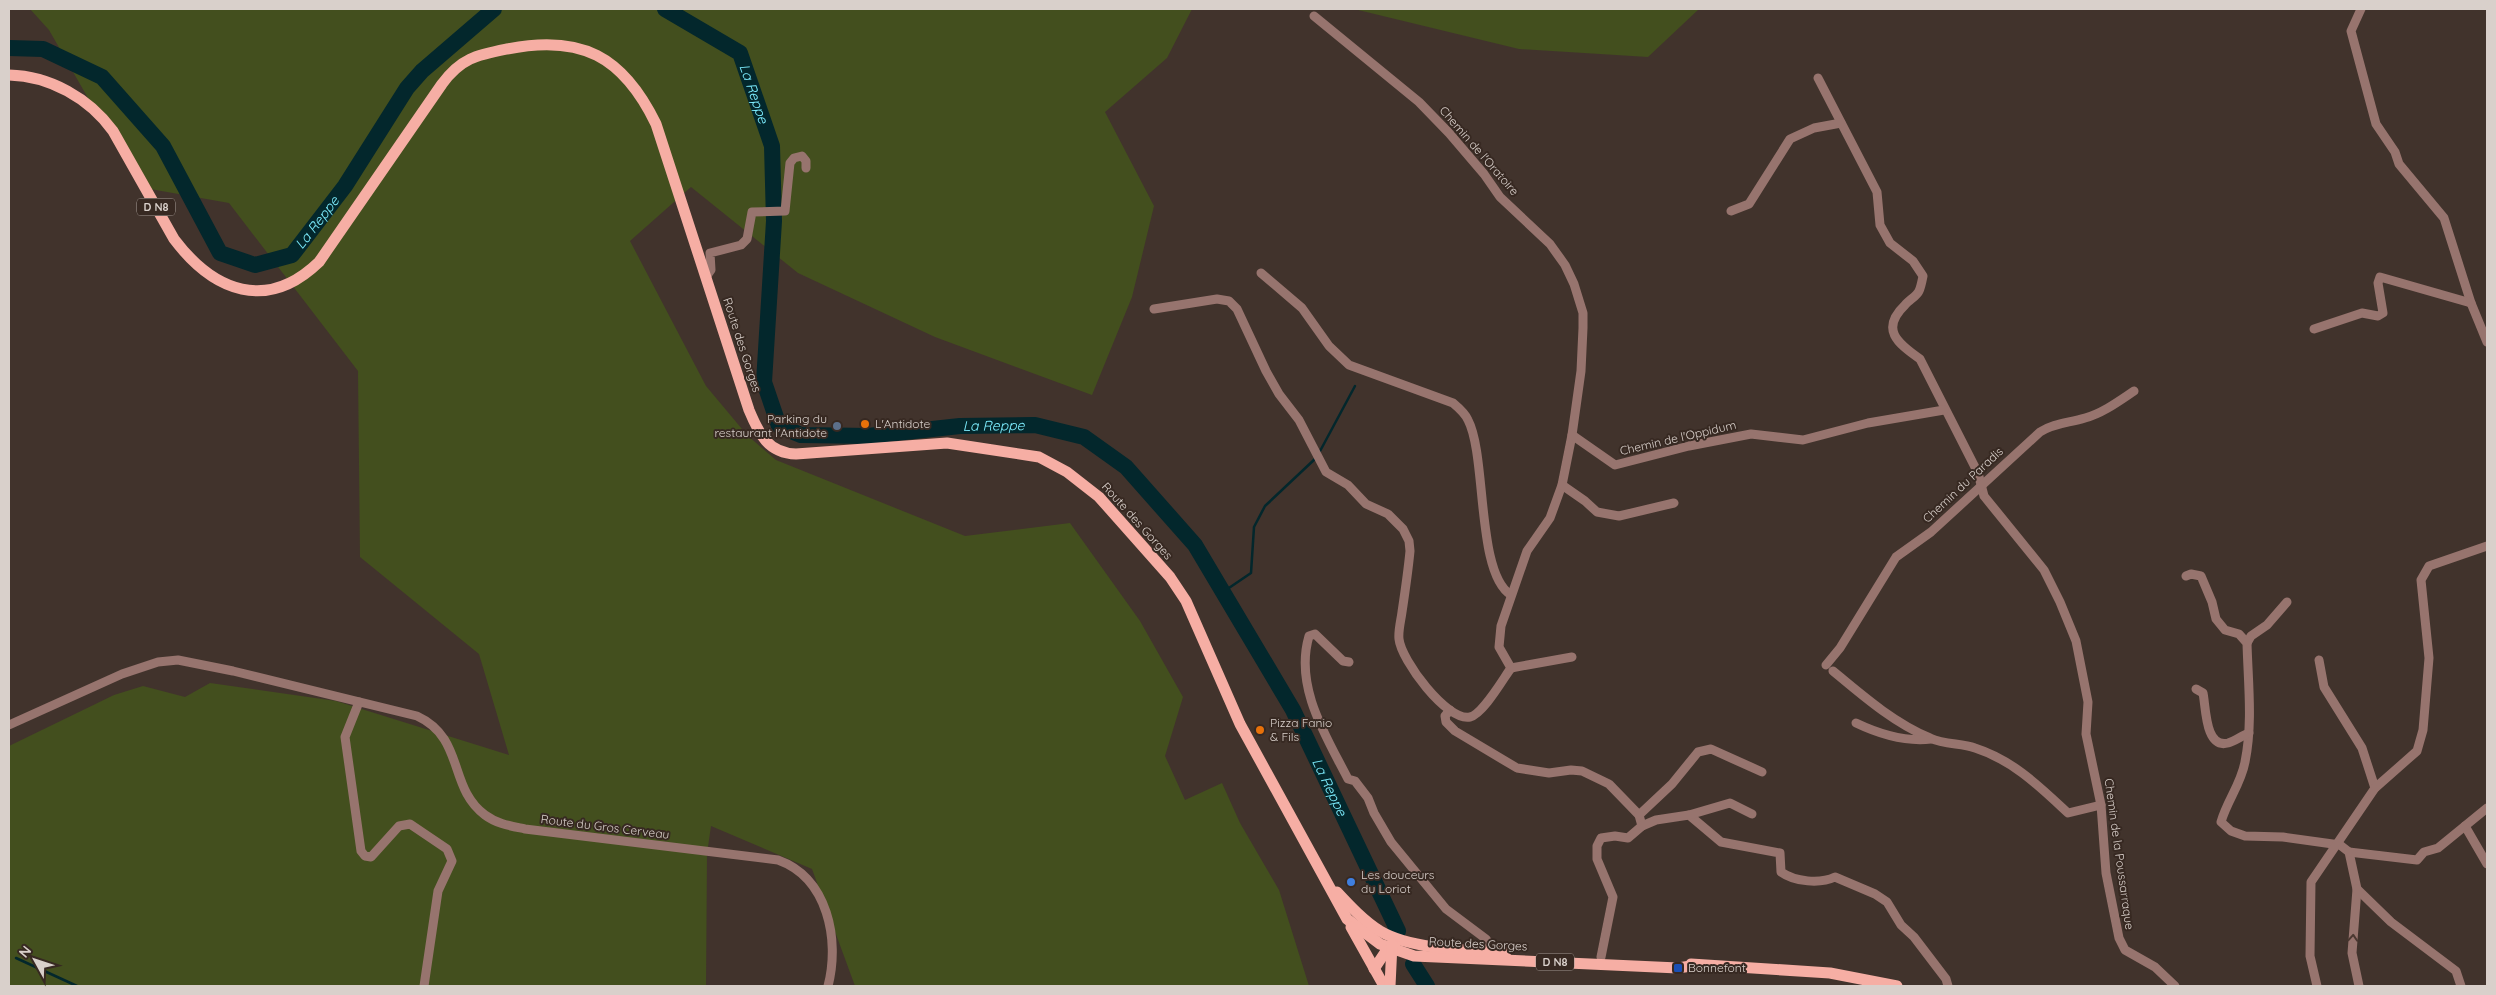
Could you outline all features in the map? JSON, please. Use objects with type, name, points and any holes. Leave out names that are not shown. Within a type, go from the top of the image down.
[{"type":"main road","name":"Route des Gorges","points":[[9,75],[26,75],[45,81],[86,102],[103,118],[174,238],[201,270],[218,282],[235,288],[253,291],[270,290],[304,276],[320,262],[442,84],[458,65],[482,54],[517,47],[565,44],[588,50],[612,64],[636,89],[656,124],[752,417],[762,437],[778,451],[796,454],[947,444],[1028,453],[1051,461],[1099,497],[1178,588],[1240,724],[1347,919],[1360,931],[1414,956],[1678,968],[1697,965]]},
{"type":"main road","name":"Route des Gorges","points":[[1324,875],[1360,916],[1391,945],[1452,953],[1476,950],[1601,956],[1697,965],[1830,973],[1897,986]]},
{"type":"main road","points":[[1347,919],[1384,986]]},
{"type":"main road","points":[[1374,968],[1391,945]]},
{"type":"main road","points":[[1390,986],[1391,945]]},
{"type":"main road","points":[[1391,970],[1414,956]]},
{"type":"street","points":[[2361,9],[2351,31],[2376,124],[2395,152],[2399,164],[2444,218],[2471,303],[2487,342]]},
{"type":"street","name":"Chemin de l'Oratoire","points":[[1314,16],[1419,102],[1449,133],[1500,197],[1550,244],[1565,265],[1574,284],[1583,321],[1581,371],[1572,435],[1562,485],[1550,518],[1527,551],[1501,626],[1499,646],[1511,668]]},
{"type":"street","name":"Chemin de la Poussarraque","points":[[1818,78],[1877,192],[1880,225],[1890,243],[1913,261],[1923,276],[1919,293],[1893,318],[1892,327],[1902,347],[1920,359],[1944,410],[1978,473],[1984,496],[2044,570],[2076,641],[2088,702],[2086,734],[2101,805],[2106,873],[2119,938],[2125,950],[2155,967],[2175,986]]},
{"type":"street","points":[[1731,211],[1749,204],[1790,139],[1814,128],[1841,123]]},
{"type":"street","points":[[706,277],[712,265],[710,253],[741,245],[747,239],[752,212],[784,211],[790,163],[794,158],[802,156],[806,161],[806,168]]},
{"type":"street","points":[[1261,273],[1302,308],[1329,346],[1349,365],[1453,403],[1462,410],[1469,420],[1476,446],[1482,509],[1496,573],[1502,589],[1512,595]]},
{"type":"street","points":[[2314,329],[2362,313],[2378,316],[2383,312],[2378,283],[2380,277],[2471,303]]},
{"type":"street","points":[[1154,309],[1217,299],[1229,300],[1237,309],[1266,371],[1279,394],[1298,420],[1326,472],[1348,486],[1366,504],[1388,514],[1404,529],[1409,540],[1410,551],[1398,638],[1404,657],[1422,684],[1450,710],[1470,717],[1480,711],[1511,668],[1572,657]]},
{"type":"street","name":"Chemin du Paradis","points":[[1931,739],[1876,706],[1830,668],[1840,648],[1896,557],[1932,532],[1980,485],[2049,426],[2087,418],[2111,406],[2134,391]]},
{"type":"street","name":"Chemin de l'Oppidum","points":[[1572,435],[1615,465],[1689,446],[1750,434],[1803,440],[1868,423],[1944,410]]},
{"type":"street","points":[[1562,485],[1586,500],[1597,512],[1619,516],[1674,503]]},
{"type":"street","points":[[2317,986],[2310,956],[2312,882],[2375,788],[2417,751],[2423,730],[2429,658],[2421,580],[2429,566],[2487,546]]},
{"type":"street","points":[[2186,576],[2191,574],[2201,576],[2212,602],[2216,619],[2225,630],[2239,634],[2247,643]]},
{"type":"street","points":[[2287,602],[2267,625],[2251,636],[2247,643],[2249,733],[2245,763],[2235,792],[2221,822],[2232,831],[2244,836],[2283,837],[2336,844],[2350,852],[2417,860],[2424,852],[2438,848],[2487,808]]},
{"type":"street","points":[[1349,662],[1343,661],[1315,634],[1309,636],[1306,664],[1314,713],[1348,779],[1355,781],[1368,798],[1374,813],[1391,842],[1446,909],[1486,939],[1494,951]]},
{"type":"street","name":"Route du Gros Cerveau","points":[[9,725],[122,674],[158,662],[178,660],[233,671],[417,716],[432,723],[445,738],[466,792],[474,805],[486,816],[503,824],[525,829],[766,859],[789,864],[805,877],[814,889],[829,922],[833,949],[828,986]]},
{"type":"street","points":[[2319,660],[2324,687],[2362,748],[2375,788]]},
{"type":"street","points":[[2196,689],[2203,693],[2211,736],[2218,742],[2228,743],[2249,733]]},
{"type":"street","points":[[360,702],[345,737],[360,851],[365,856],[371,857],[399,826],[410,824],[447,849],[452,861],[438,891],[424,986]]},
{"type":"street","points":[[1450,710],[1445,716],[1446,722],[1455,731],[1474,741],[1504,762],[1517,768],[1549,773],[1571,770],[1582,771],[1615,788],[1639,815],[1642,826]]},
{"type":"street","points":[[1856,723],[1873,731],[1897,737],[1917,740],[1931,739],[1970,746],[1992,753],[2030,777],[2068,813],[2101,805]]},
{"type":"street","points":[[1639,815],[1672,784],[1698,752],[1711,749],[1762,772]]},
{"type":"street","points":[[1601,956],[1613,897],[1599,867],[1597,846],[1601,838],[1615,836],[1628,838],[1642,826],[1656,820],[1690,815],[1730,803],[1752,814]]},
{"type":"street","points":[[1690,815],[1721,842],[1780,853],[1782,872],[1787,876],[1821,882],[1835,877],[1875,894],[1887,902],[1900,924],[1914,937],[1946,979],[1948,986]]},
{"type":"street","points":[[2465,826],[2487,864]]},
{"type":"street","points":[[2350,852],[2357,889],[2352,953],[2359,986]]},
{"type":"street","points":[[2357,889],[2391,922],[2456,971],[2461,986]]},
{"type":"green space","points":[[30,9],[1192,9],[1167,58],[1105,112],[1154,206],[1132,297],[1092,395],[935,337],[798,273],[691,187],[630,241],[706,386],[747,435],[776,460],[965,536],[1070,523],[1140,621],[1183,697],[1165,756],[1185,800],[1222,783],[1240,823],[1279,890],[1309,986],[855,986],[812,869],[711,826],[707,854],[706,986],[9,986],[9,746],[114,695],[143,686],[185,697],[210,683],[336,701],[509,755],[479,654],[360,557],[358,371],[229,203],[139,187],[49,30]]},
{"type":"green space","points":[[1354,9],[1699,9],[1648,57],[1519,49]]},
{"type":"waterway","name":"La Reppe","points":[[9,48],[43,49],[102,77],[163,146],[220,253],[255,265],[292,255],[345,186],[407,88],[422,71],[494,9]]},
{"type":"waterway","name":"La Reppe","points":[[665,9],[740,53],[772,146],[774,221],[764,382],[779,426],[801,435],[868,436],[960,426],[1035,425],[1084,437],[1126,467],[1195,545],[1293,710],[1398,931]]},
{"type":"waterway","points":[[1319,453],[1355,386]]},
{"type":"waterway","points":[[1223,592],[1251,573],[1254,527],[1265,506],[1316,458]]},
{"type":"waterway","points":[[16,958],[77,986]]},
{"type":"waterway","name":"La Reppe","points":[[1413,964],[1427,986]]},
{"type":"place","name":"L'Antidote","points":[[865,424]]},
{"type":"place","name":"Parking du restaurant l'Antidote","points":[[837,426]]},
{"type":"place","name":"Pizza Fanio & Fils","points":[[1260,730]]},
{"type":"place","name":"Les douceurs du Loriot","points":[[1351,882]]},
{"type":"place","name":"Bonnefont","points":[[1678,968]]}]
